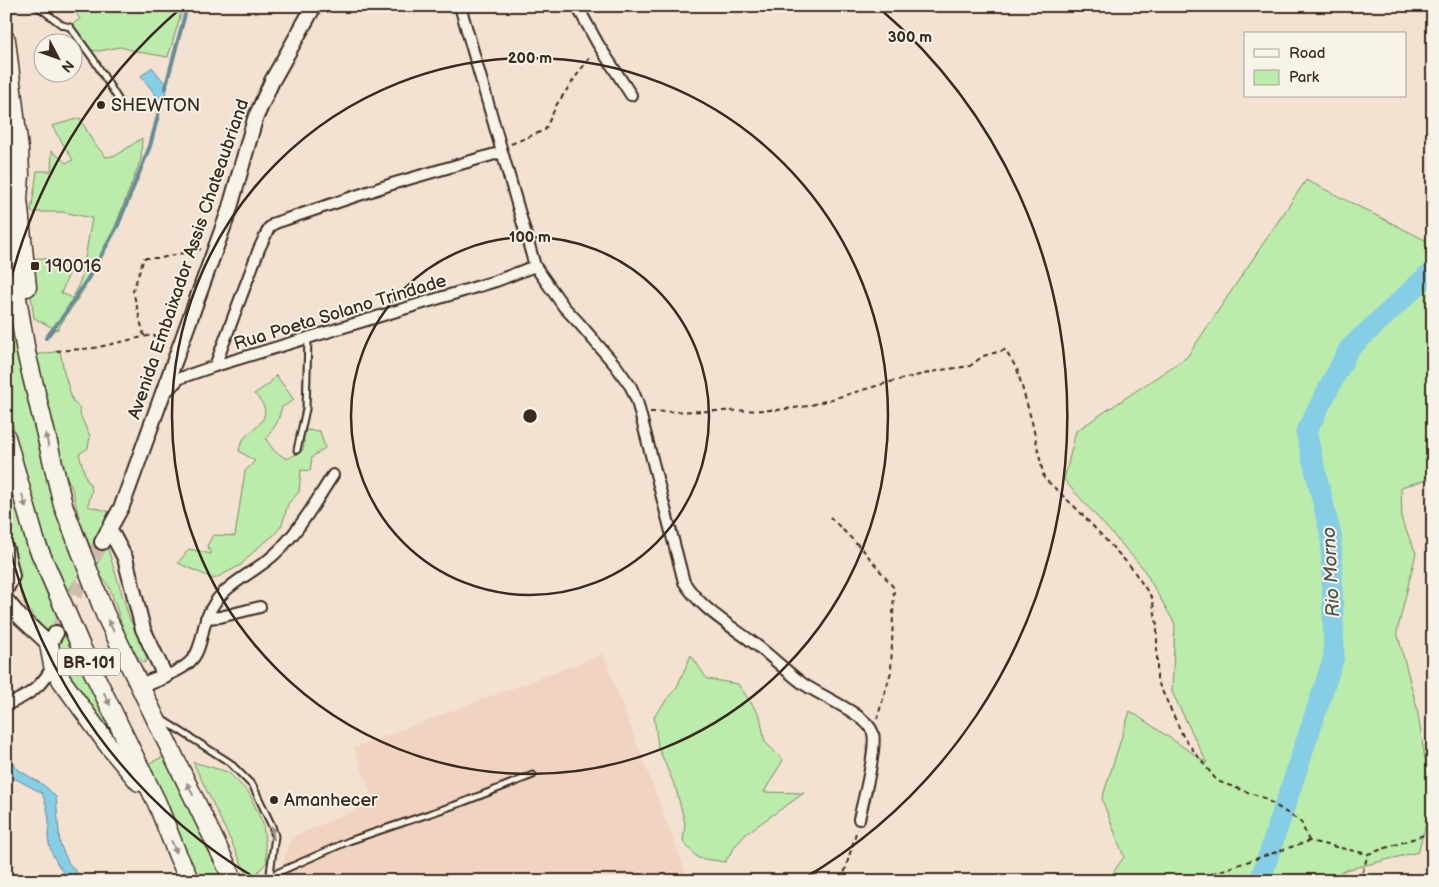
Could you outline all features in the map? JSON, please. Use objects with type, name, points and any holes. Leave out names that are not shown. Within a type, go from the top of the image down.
[{"type":"highway","points":[[6,40],[19,150],[20,175],[18,199],[31,328],[26,352]]},
{"type":"highway","name":"BR-101","points":[[6,231],[26,352],[63,504],[105,614],[234,881]]},
{"type":"highway","name":"BR-101","points":[[6,437],[36,543],[82,648],[157,803],[190,881]]},
{"type":"highway","points":[[53,638],[53,665],[62,681],[109,746],[157,803]]},
{"type":"main road","name":"Avenida Embaixador Assis Chateaubriand","points":[[166,676],[144,629],[125,558],[106,536],[122,506],[229,211],[255,119],[272,81],[314,6]]},
{"type":"main road","points":[[6,549],[12,576],[6,589]]},
{"type":"main road","points":[[6,600],[22,618],[53,638]]},
{"type":"main road","points":[[140,686],[166,676]]},
{"type":"street","points":[[460,6],[535,266],[564,307],[616,366],[630,387],[640,412],[684,582],[691,594],[715,615],[803,683],[856,715],[866,724],[872,733],[872,751],[859,819]]},
{"type":"street","points":[[577,6],[598,44],[631,95]]},
{"type":"street","points":[[215,366],[259,249],[269,228],[275,223],[502,149]]},
{"type":"street","name":"Rua Poeta Solano Trindade","points":[[160,398],[180,378],[496,280],[535,266]]},
{"type":"street","points":[[166,676],[178,671],[190,662],[200,649],[206,618],[214,602],[230,587],[260,566],[289,539],[333,475]]},
{"type":"street","points":[[206,618],[220,617],[260,607]]},
{"type":"street","points":[[6,616],[22,618]]},
{"type":"street","points":[[6,705],[33,690],[46,680],[53,665]]},
{"type":"lane","points":[[37,6],[62,25],[70,28],[94,60],[118,99]]},
{"type":"lane","points":[[297,450],[306,409],[308,338]]},
{"type":"lane","points":[[155,716],[230,762],[253,786],[272,826],[274,836],[269,879]]},
{"type":"lane","points":[[269,879],[349,841],[460,803],[533,775]]},
{"type":"path","points":[[502,149],[544,130],[557,104],[598,44]]},
{"type":"path","points":[[144,336],[133,291],[144,258],[161,258],[216,245]]},
{"type":"path","points":[[56,351],[94,348],[152,334],[179,345]]},
{"type":"path","points":[[640,412],[778,410],[808,406],[898,380],[970,366],[983,356],[1005,350],[1020,378],[1044,478],[1078,510],[1131,567],[1152,598],[1157,624],[1157,680],[1184,738],[1217,781],[1264,798],[1301,822],[1308,841]]},
{"type":"path","points":[[830,517],[864,551],[894,588],[891,672],[872,733]]},
{"type":"path","points":[[842,881],[859,819]]},
{"type":"path","points":[[1196,881],[1308,841],[1368,854],[1433,832]]},
{"type":"path","points":[[1360,881],[1368,854]]},
{"type":"shaded area","points":[[603,654],[689,881],[277,881],[292,837],[374,802],[354,748]]},
{"type":"green space","points":[[71,6],[181,6],[180,17],[168,57],[120,47],[99,51],[87,50],[82,44],[82,32],[71,32],[67,27],[80,19]]},
{"type":"green space","points":[[6,75],[13,127],[11,192],[6,193]]},
{"type":"green space","points":[[80,118],[93,142],[106,157],[117,155],[142,138],[141,159],[113,232],[84,289],[57,330],[34,318],[26,259],[39,258],[50,260],[71,269],[61,293],[73,298],[83,274],[79,272],[84,264],[92,218],[63,212],[31,212],[37,171],[51,171],[52,151],[66,163],[73,160],[52,126]]},
{"type":"green space","points":[[1306,180],[1433,244],[1433,478],[1401,487],[1402,521],[1416,553],[1397,632],[1417,708],[1432,803],[1418,852],[1346,870],[1324,881],[1107,881],[1124,857],[1102,799],[1130,711],[1207,763],[1172,692],[1175,624],[1143,568],[1064,480],[1076,431],[1187,357]]},
{"type":"green space","points":[[6,278],[44,465],[80,573],[66,595],[36,515],[18,451],[6,391]]},
{"type":"green space","points":[[60,351],[73,402],[79,407],[81,417],[90,436],[88,448],[79,454],[86,478],[92,489],[88,506],[114,513],[91,548],[80,521],[72,489],[57,453],[35,355]]},
{"type":"green space","points":[[276,375],[294,400],[282,407],[277,423],[266,439],[274,451],[287,459],[303,450],[303,430],[320,431],[325,448],[312,457],[310,471],[301,470],[299,492],[288,504],[282,525],[274,535],[255,550],[241,565],[214,579],[178,563],[189,549],[211,554],[207,546],[213,535],[235,536],[245,471],[255,461],[239,450],[243,440],[259,424],[265,414],[262,403],[254,394],[269,384]]},
{"type":"green space","points":[[6,468],[72,649],[128,762],[63,680],[53,640],[25,605],[6,544]]},
{"type":"green space","points":[[107,546],[130,620],[148,653],[145,663],[133,649],[123,628],[109,587],[97,570],[98,562]]},
{"type":"green space","points":[[691,655],[707,679],[738,684],[760,716],[765,742],[783,760],[764,792],[804,793],[747,833],[736,845],[725,862],[698,858],[683,842],[685,823],[676,789],[658,747],[654,716],[677,687]]},
{"type":"green space","points":[[166,756],[226,881],[199,881],[149,763]]},
{"type":"green space","points":[[193,762],[228,772],[249,793],[263,824],[267,862],[250,881]]},
{"type":"water","points":[[152,67],[168,87],[162,103],[141,76]]},
{"type":"water","points":[[6,752],[17,769],[45,786],[56,797],[60,844],[68,862],[84,881],[69,881],[58,865],[50,848],[48,816],[42,793],[12,777],[6,768]]},
{"type":"waterway","points":[[165,89],[185,14],[185,6]]},
{"type":"waterway","points":[[46,338],[64,315],[92,272],[118,225],[150,146],[162,100]]},
{"type":"waterway","name":"Rio Morno","points":[[1260,881],[1334,657],[1331,536],[1306,432],[1349,349],[1426,277],[1433,273]]},
{"type":"tunnel","points":[[56,633],[102,542]]},
{"type":"place","name":"SHEWTON","points":[[101,105]]},
{"type":"place","name":"190016","points":[[35,266]]},
{"type":"place","name":"Amanhecer","points":[[274,800]]}]
